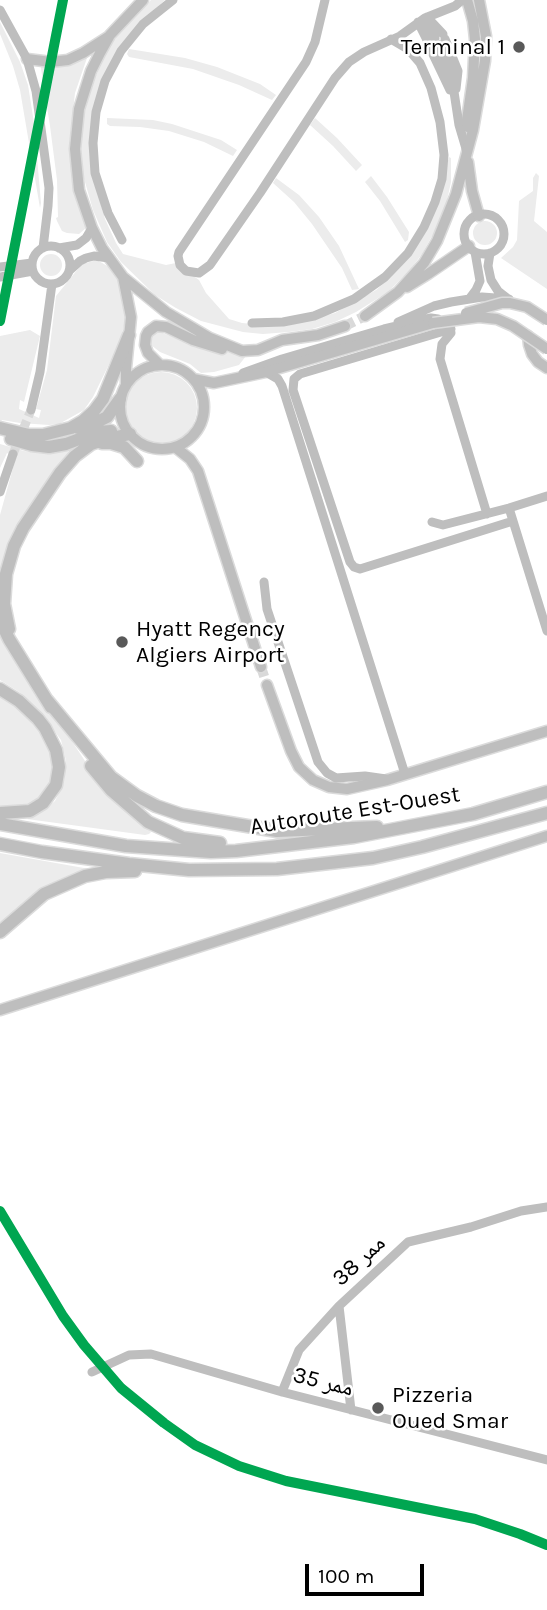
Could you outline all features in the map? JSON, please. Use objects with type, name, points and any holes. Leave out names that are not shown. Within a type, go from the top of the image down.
[{"type":"highway","points":[[57,432],[83,421],[99,405],[130,335]]},
{"type":"highway","points":[[0,428],[29,435],[70,430],[93,424],[107,416],[120,400]]},
{"type":"highway","points":[[0,436],[49,447],[66,444],[98,432],[128,433]]},
{"type":"highway","points":[[18,652],[10,634],[4,604],[4,584],[10,555],[23,528],[60,473],[75,456],[91,444],[128,433]]},
{"type":"highway","points":[[91,444],[105,442],[118,445],[129,451],[137,461]]},
{"type":"highway","points":[[0,620],[47,701],[99,776],[124,803],[148,822],[171,834],[195,841],[290,844]]},
{"type":"highway","points":[[0,689],[19,701],[38,719],[56,750],[59,768],[56,785],[43,803],[30,811],[0,813]]},
{"type":"highway","points":[[47,701],[119,784],[146,801],[176,813],[277,831],[416,825]]},
{"type":"highway","name":"Autoroute Est-Ouest","points":[[0,824],[126,846],[211,852],[236,851],[354,837],[473,814],[547,792]]},
{"type":"highway","name":"Autoroute Est-Ouest","points":[[0,844],[104,861],[189,870],[277,869],[373,858],[547,813]]},
{"type":"highway","points":[[0,932],[44,894],[85,876],[106,872],[189,870]]},
{"type":"main road","points":[[27,59],[51,62],[68,60],[110,35],[144,0]]},
{"type":"main road","points":[[465,0],[473,21],[475,39],[467,125],[473,130]]},
{"type":"main road","points":[[398,292],[424,263],[438,241],[456,194],[473,130],[487,49],[479,0]]},
{"type":"main road","points":[[110,35],[84,90],[76,129],[79,190],[92,228],[123,277],[151,301],[180,322],[242,351]]},
{"type":"main road","points":[[467,152],[478,216]]},
{"type":"main road","points":[[365,316],[398,292],[472,249]]},
{"type":"main road","points":[[123,277],[131,308],[126,385]]},
{"type":"main road","points":[[193,379],[210,383],[266,372],[497,304],[523,305],[547,320]]},
{"type":"main road","points":[[433,323],[488,317],[505,321],[547,349]]},
{"type":"main road","points":[[160,365],[146,349],[145,340],[152,328],[161,326],[202,344],[242,351],[258,349],[282,340],[318,335],[345,326]]},
{"type":"main road","points":[[528,336],[532,354],[547,368]]},
{"type":"main road","points":[[160,365],[178,368],[193,379],[203,397],[204,411],[203,418],[192,436],[175,447],[166,449],[152,448],[140,443],[128,433],[121,416],[120,400],[126,385],[143,369],[160,365]]},
{"type":"main road","points":[[175,447],[190,459],[198,471],[261,667]]},
{"type":"main road","points":[[267,685],[299,767],[320,784],[338,789],[387,780],[547,731]]},
{"type":"main road","points":[[0,1010],[547,836]]},
{"type":"street","points":[[122,240],[97,183],[93,153],[96,111],[105,81],[121,51],[143,24],[173,0]]},
{"type":"street","points":[[326,0],[316,42],[306,62],[179,252],[180,265],[186,271],[199,273],[210,265],[344,67],[354,58],[404,34],[423,19],[465,0]]},
{"type":"street","points":[[0,10],[27,59],[36,91],[48,179],[43,248]]},
{"type":"street","points":[[423,19],[437,41],[451,72],[459,125],[467,152]]},
{"type":"street","points":[[423,19],[437,41]]},
{"type":"street","points":[[252,323],[283,322],[314,316],[354,299],[386,277],[408,253],[424,227],[442,179],[444,155],[440,122],[431,88],[420,62],[408,49],[391,39]]},
{"type":"street","points":[[471,298],[480,281],[472,249],[465,234],[466,226],[478,216],[493,217],[503,229],[502,244],[490,253],[482,254],[472,249]]},
{"type":"street","points":[[92,228],[82,242],[71,247],[48,246],[35,254],[32,267],[38,279],[52,284],[62,280],[74,266],[86,258],[109,258]]},
{"type":"street","points":[[59,248],[67,255],[69,271]]},
{"type":"street","points":[[490,253],[488,266],[491,280],[498,291],[547,320]]},
{"type":"street","points":[[0,267],[32,267]]},
{"type":"street","points":[[0,277],[32,267]]},
{"type":"street","points":[[31,410],[40,372],[52,284]]},
{"type":"street","points":[[384,328],[434,306],[471,298],[509,299]]},
{"type":"street","points":[[229,380],[282,359],[384,328],[435,318],[444,321],[451,328]]},
{"type":"street","points":[[451,328],[451,333],[441,349],[440,359],[487,514]]},
{"type":"street","points":[[451,328],[300,374],[294,379],[293,390],[349,559],[354,567],[360,569],[513,521]]},
{"type":"street","points":[[266,372],[278,379],[282,386],[405,774]]},
{"type":"street","points":[[0,492],[13,454]]},
{"type":"street","points":[[432,522],[443,525],[547,496]]},
{"type":"street","points":[[509,508],[547,631]]},
{"type":"street","points":[[264,582],[267,609],[320,766],[336,778],[365,776],[387,780]]},
{"type":"street","name":"ممر 38","points":[[282,1392],[299,1350],[339,1306],[408,1242],[471,1227],[521,1211],[547,1207]]},
{"type":"street","points":[[339,1306],[351,1410]]},
{"type":"street","name":"ممر 35","points":[[92,1372],[129,1355],[150,1354],[282,1392],[547,1460]]},
{"type":"shaded area","points":[[151,0],[165,0],[135,28],[118,49],[93,117],[98,194],[105,219],[123,254],[166,265],[176,263],[199,280],[206,293],[229,319],[242,323],[265,325],[310,320],[335,313],[376,290],[391,277],[440,192],[449,157],[451,182],[441,220],[422,254],[388,292],[356,312],[312,329],[263,334],[243,332],[201,321],[176,308],[155,295],[121,262],[107,242],[93,210],[83,175],[81,127],[86,99],[107,50],[123,28]]},
{"type":"shaded area","points":[[0,22],[28,85],[34,123],[40,208],[20,90],[0,34]]},
{"type":"shaded area","points":[[129,49],[185,58],[217,67],[260,84],[276,95],[272,100],[193,69],[129,57]]},
{"type":"shaded area","points":[[88,55],[75,93],[69,147],[75,193],[86,228],[79,234],[67,233],[62,231],[56,218],[57,180],[40,62]]},
{"type":"shaded area","points":[[107,118],[153,120],[172,124],[221,140],[237,150],[233,156],[204,142],[169,131],[110,126],[107,124]]},
{"type":"shaded area","points":[[315,118],[362,165],[356,171],[310,125]]},
{"type":"shaded area","points":[[536,173],[539,176],[534,221],[547,232],[547,289],[501,258],[517,240],[519,201],[533,191],[533,178]]},
{"type":"shaded area","points":[[371,176],[409,232],[405,242],[365,182]]},
{"type":"shaded area","points":[[276,178],[299,195],[319,217],[339,246],[359,289],[352,290],[342,268],[312,224],[294,202],[273,183]]},
{"type":"shaded area","points":[[480,221],[490,221],[497,228],[497,238],[490,245],[480,245],[473,238],[473,228]]},
{"type":"shaded area","points":[[51,254],[59,257],[62,265],[59,273],[51,276],[43,273],[40,265],[43,257]]},
{"type":"shaded area","points":[[97,260],[109,267],[122,284],[126,318],[120,342],[93,397],[84,410],[59,424],[2,420],[0,423],[0,336],[30,330],[40,336],[24,402],[20,400],[19,409],[39,418],[41,410],[36,409],[47,370],[56,296],[82,264]]},
{"type":"shaded area","points":[[160,332],[194,345],[246,356],[239,365],[201,373],[190,364],[160,352],[151,345],[150,337]]},
{"type":"shaded area","points":[[154,372],[168,372],[187,382],[197,401],[197,415],[187,434],[168,444],[154,444],[135,434],[125,415],[125,401],[135,382]]},
{"type":"shaded area","points":[[78,442],[22,528],[0,602],[0,515],[16,457],[7,453],[0,468],[0,444],[24,451],[50,454]]},
{"type":"shaded area","points":[[0,633],[87,764],[151,832],[149,834],[27,819],[55,801],[64,783],[66,761],[61,740],[41,713],[19,692],[0,680]]},
{"type":"shaded area","points":[[0,692],[24,708],[53,745],[54,784],[33,805],[0,811]]},
{"type":"shaded area","points":[[0,853],[95,870],[0,927]]},
{"type":"tunnel","points":[[345,326],[365,316]]},
{"type":"tunnel","points":[[13,454],[31,410]]},
{"type":"tunnel","points":[[261,667],[267,685]]},
{"type":"transit line","points":[[0,321],[63,0]]},
{"type":"transit line","points":[[0,1211],[63,1316],[84,1345],[121,1388],[195,1445],[239,1466],[286,1481],[475,1519],[547,1545]]},
{"type":"place","name":"Terminal 1","points":[[519,47]]},
{"type":"place","name":"Hyatt Regency Algiers Airport","points":[[122,642]]},
{"type":"place","name":"Pizzeria Oued Smar","points":[[378,1408]]}]
